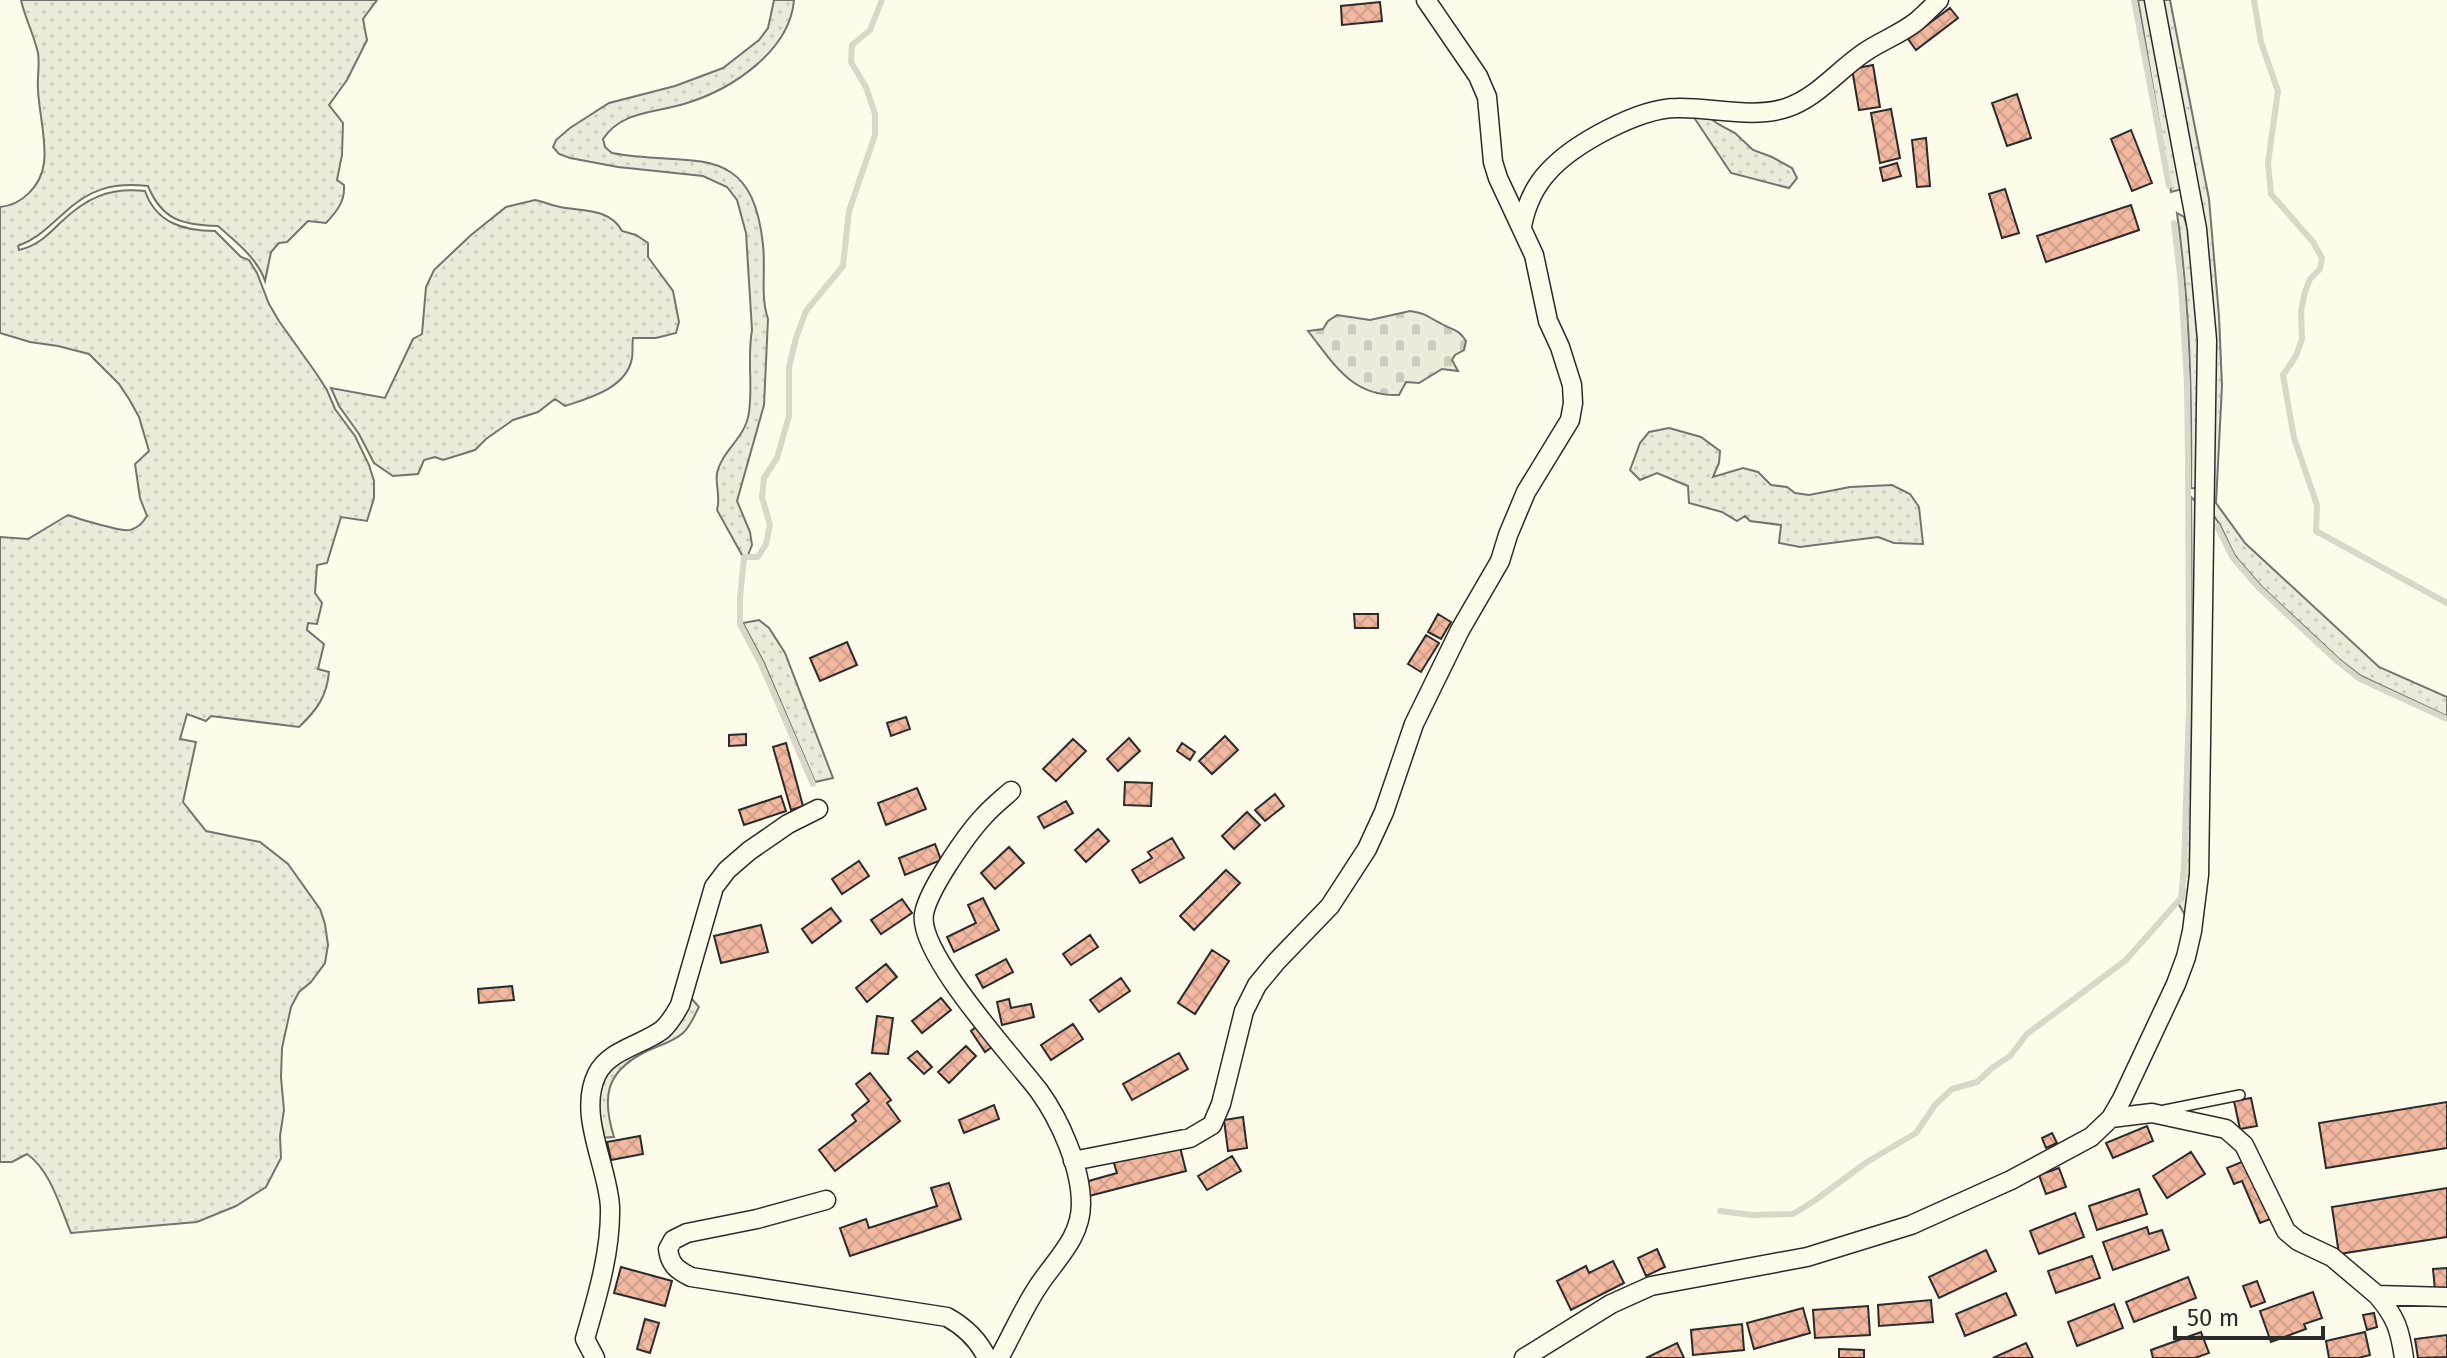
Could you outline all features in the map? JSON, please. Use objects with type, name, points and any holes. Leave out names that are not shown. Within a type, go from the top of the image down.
[{"type":"street","points":[[1073,1161],[1190,1138],[1212,1125],[1221,1104],[1244,1011],[1257,985],[1330,906],[1374,836],[1414,724],[1460,630],[1500,561],[1526,492],[1570,420],[1572,385],[1548,321],[1534,255],[1493,162],[1487,97],[1478,76],[1426,0]]},
{"type":"street","points":[[1522,226],[1535,190],[1549,170],[1610,128],[1643,114],[1673,108],[1736,111],[1784,109],[1807,99],[1864,53],[1915,22],[1939,0]]},
{"type":"street","points":[[1524,1358],[1611,1304],[1651,1286],[1807,1257],[1911,1225],[2023,1174],[2091,1137],[2111,1118],[2176,984],[2186,957],[2199,875],[2207,340],[2197,229],[2154,0]]},
{"type":"street","points":[[999,1358],[1032,1296],[1070,1244],[1077,1228],[1081,1203],[1068,1143],[1040,1093],[966,999],[935,953],[923,915],[941,875],[983,817],[1011,791]]},
{"type":"street","points":[[595,1358],[585,1339],[607,1249],[610,1204],[594,1136],[592,1091],[597,1074],[606,1062],[660,1031],[671,1021],[680,1005],[714,887],[727,870],[776,832],[818,809]]},
{"type":"street","points":[[2111,1118],[2152,1113],[2226,1129],[2235,1136],[2244,1145],[2286,1231],[2298,1241],[2332,1257],[2392,1312],[2404,1358]]},
{"type":"street","points":[[826,1200],[757,1219],[687,1233],[673,1240],[668,1249],[669,1261],[691,1277],[947,1317],[978,1341],[987,1358]]},
{"type":"street","points":[[2377,1295],[2447,1297]]},
{"type":"lane","points":[[2152,1113],[2240,1095]]},
{"type":"green space","points":[[21,0],[377,0],[363,19],[367,40],[347,80],[329,105],[343,123],[337,180],[344,185],[342,201],[326,223],[308,221],[287,242],[279,243],[271,252],[265,281],[252,258],[218,226],[194,224],[175,218],[160,206],[148,186],[124,185],[92,193],[37,236],[18,246],[19,250],[37,243],[70,214],[99,196],[132,190],[145,191],[156,211],[172,223],[215,231],[241,257],[249,260],[279,321],[355,436],[374,481],[374,498],[367,521],[341,517],[327,563],[317,565],[315,593],[322,603],[317,624],[308,623],[307,630],[324,644],[318,669],[329,672],[326,688],[316,708],[299,727],[211,716],[206,721],[187,714],[180,739],[196,742],[183,802],[206,831],[260,842],[288,864],[320,909],[328,945],[325,963],[299,992],[291,1007],[282,1048],[284,1110],[281,1158],[266,1187],[236,1206],[197,1222],[71,1233],[54,1190],[35,1161],[27,1154],[12,1162],[0,1162],[0,537],[28,539],[68,515],[121,530],[132,530],[147,516],[140,498],[135,464],[149,451],[139,417],[129,399],[119,384],[89,354],[0,333],[0,207],[16,203],[35,187],[45,155],[38,90],[38,53]]},
{"type":"green space","points":[[774,0],[794,0],[790,18],[782,36],[756,65],[740,78],[704,97],[630,118],[603,139],[605,147],[612,153],[691,160],[713,164],[731,172],[746,187],[757,211],[763,245],[764,301],[768,319],[764,405],[737,501],[752,545],[748,555],[742,555],[717,510],[717,473],[747,421],[750,402],[752,330],[746,233],[737,200],[727,187],[703,176],[618,167],[570,158],[559,154],[553,147],[556,140],[570,128],[609,103],[675,86],[723,68],[759,40],[768,28]]},
{"type":"green space","points":[[2138,0],[2150,0],[2182,189],[2171,192]]},
{"type":"green space","points":[[2160,0],[2170,0],[2209,199],[2222,386],[2216,503],[2245,543],[2379,667],[2447,697],[2447,716],[2361,676],[2339,659],[2261,586],[2235,556],[2212,513],[2213,386]]},
{"type":"green space","points":[[1691,113],[1705,114],[1735,133],[1753,150],[1792,168],[1797,178],[1789,188],[1731,173]]},
{"type":"green space","points":[[535,200],[605,215],[622,231],[648,243],[648,257],[673,291],[679,322],[676,333],[656,338],[633,338],[629,368],[606,390],[565,406],[555,399],[538,412],[513,420],[475,450],[443,460],[435,457],[424,460],[418,474],[393,476],[374,463],[331,388],[385,398],[413,339],[422,334],[426,287],[434,270],[506,207]]},
{"type":"green space","points":[[2177,213],[2184,217],[2189,232],[2200,339],[2200,489],[2191,488],[2189,350]]},
{"type":"green space","points":[[1410,311],[1424,314],[1455,330],[1466,341],[1464,350],[1452,360],[1458,371],[1442,369],[1419,383],[1406,382],[1399,395],[1383,394],[1356,384],[1336,366],[1308,331],[1323,329],[1337,315],[1370,320]]},
{"type":"green space","points":[[1669,428],[1701,437],[1720,451],[1713,477],[1743,468],[1758,472],[1771,485],[1809,495],[1850,487],[1892,485],[1910,494],[1919,507],[1923,544],[1894,543],[1878,537],[1800,547],[1779,543],[1781,525],[1750,521],[1745,516],[1737,521],[1722,512],[1689,503],[1688,486],[1657,473],[1640,480],[1630,470],[1640,443],[1649,432]]},
{"type":"green space","points":[[2191,497],[2200,506],[2189,922],[2178,903],[2183,899],[2188,798]]},
{"type":"green space","points":[[759,620],[769,628],[785,653],[833,778],[815,782],[764,663],[743,623]]},
{"type":"green space","points":[[691,998],[699,1007],[685,1031],[630,1061],[614,1078],[608,1110],[614,1137],[599,1138],[600,1079]]},
{"type":"building","points":[[1380,2],[1382,21],[1342,25],[1341,6]]},
{"type":"building","points":[[1950,8],[1958,18],[1916,50],[1908,39]]},
{"type":"building","points":[[1873,65],[1880,107],[1859,110],[1852,69]]},
{"type":"building","points":[[2017,94],[2031,138],[2007,146],[1992,103]]},
{"type":"building","points":[[1891,109],[1900,158],[1880,163],[1871,113]]},
{"type":"building","points":[[2131,130],[2152,183],[2132,191],[2111,139]]},
{"type":"building","points":[[1926,138],[1930,186],[1917,187],[1912,140]]},
{"type":"building","points":[[1897,163],[1901,176],[1883,181],[1880,168]]},
{"type":"building","points":[[2005,189],[2019,233],[2002,238],[1989,194]]},
{"type":"building","points":[[2131,205],[2139,230],[2046,262],[2037,236]]},
{"type":"building","points":[[1354,614],[1378,614],[1378,628],[1355,628]]},
{"type":"building","points":[[1438,614],[1451,622],[1441,639],[1428,632]]},
{"type":"building","points":[[1426,635],[1439,643],[1421,672],[1408,664]]},
{"type":"building","points":[[847,642],[857,665],[820,681],[810,658]]},
{"type":"building","points":[[906,717],[910,729],[891,736],[887,723]]},
{"type":"building","points":[[746,734],[746,745],[729,746],[729,735]]},
{"type":"building","points":[[1225,736],[1238,750],[1212,774],[1199,761]]},
{"type":"building","points":[[1129,738],[1140,751],[1118,771],[1107,759]]},
{"type":"building","points":[[1073,739],[1086,751],[1056,781],[1043,769]]},
{"type":"building","points":[[786,743],[803,806],[791,810],[773,747]]},
{"type":"building","points":[[1182,743],[1195,752],[1190,760],[1177,751]]},
{"type":"building","points":[[1125,782],[1152,783],[1151,806],[1124,805]]},
{"type":"building","points":[[917,788],[926,809],[886,825],[878,803]]},
{"type":"building","points":[[1275,794],[1284,806],[1265,821],[1255,810]]},
{"type":"building","points":[[781,796],[786,811],[744,825],[739,810]]},
{"type":"building","points":[[1066,801],[1073,813],[1044,828],[1038,817]]},
{"type":"building","points":[[1247,812],[1260,825],[1234,849],[1222,836]]},
{"type":"building","points":[[1098,829],[1109,841],[1086,862],[1075,850]]},
{"type":"building","points":[[1172,838],[1184,858],[1140,883],[1132,870],[1152,858],[1148,852]]},
{"type":"building","points":[[935,844],[941,860],[905,875],[899,858]]},
{"type":"building","points":[[1009,847],[1024,863],[995,889],[981,873]]},
{"type":"building","points":[[859,861],[869,876],[842,894],[832,879]]},
{"type":"building","points":[[1226,870],[1240,883],[1194,930],[1180,916]]},
{"type":"building","points":[[983,898],[999,930],[954,952],[947,937],[976,923],[968,905]]},
{"type":"building","points":[[902,899],[912,913],[881,934],[871,920]]},
{"type":"building","points":[[831,908],[841,921],[812,943],[802,929]]},
{"type":"building","points":[[761,925],[768,952],[721,963],[714,936]]},
{"type":"building","points":[[1090,935],[1098,947],[1071,965],[1063,954]]},
{"type":"building","points":[[1212,950],[1229,961],[1195,1014],[1178,1003]]},
{"type":"building","points":[[1006,959],[1013,972],[983,988],[976,975]]},
{"type":"building","points":[[886,964],[897,977],[867,1002],[856,988]]},
{"type":"building","points":[[1121,978],[1130,991],[1099,1012],[1090,1000]]},
{"type":"building","points":[[512,986],[514,1000],[479,1003],[478,989]]},
{"type":"building","points":[[941,998],[951,1010],[922,1033],[912,1021]]},
{"type":"building","points":[[1009,999],[1011,1008],[1031,1004],[1034,1017],[1002,1025],[997,1002]]},
{"type":"building","points":[[877,1016],[893,1018],[888,1054],[872,1053]]},
{"type":"building","points":[[981,1023],[996,1044],[985,1052],[971,1031]]},
{"type":"building","points":[[1073,1024],[1083,1039],[1051,1060],[1041,1045]]},
{"type":"building","points":[[966,1046],[976,1056],[949,1083],[938,1072]]},
{"type":"building","points":[[917,1051],[932,1067],[924,1074],[908,1058]]},
{"type":"building","points":[[1179,1053],[1188,1069],[1132,1100],[1123,1084]]},
{"type":"building","points":[[870,1073],[891,1100],[887,1103],[900,1121],[835,1171],[819,1150],[856,1121],[852,1115],[869,1101],[856,1084]]},
{"type":"building","points":[[2251,1098],[2257,1126],[2240,1129],[2234,1101]]},
{"type":"building","points":[[2447,1102],[2447,1148],[2326,1168],[2319,1123]]},
{"type":"building","points":[[994,1105],[999,1119],[964,1133],[959,1120]]},
{"type":"building","points":[[1243,1117],[1247,1148],[1228,1151],[1224,1120]]},
{"type":"building","points":[[2147,1126],[2153,1141],[2113,1158],[2106,1143]]},
{"type":"building","points":[[2052,1133],[2057,1143],[2046,1148],[2042,1138]]},
{"type":"building","points":[[640,1136],[643,1154],[611,1160],[607,1142]]},
{"type":"building","points":[[1179,1143],[1186,1171],[1089,1196],[1085,1182],[1117,1173],[1113,1160]]},
{"type":"building","points":[[2191,1152],[2205,1174],[2167,1198],[2153,1176]]},
{"type":"building","points":[[1232,1156],[1241,1171],[1207,1190],[1198,1176]]},
{"type":"building","points":[[2249,1159],[2273,1218],[2260,1223],[2242,1181],[2234,1184],[2227,1168]]},
{"type":"building","points":[[2059,1168],[2066,1187],[2046,1194],[2039,1175]]},
{"type":"building","points":[[949,1183],[961,1219],[850,1256],[840,1228],[866,1219],[869,1228],[937,1206],[931,1188]]},
{"type":"building","points":[[2447,1188],[2447,1237],[2339,1254],[2332,1207]]},
{"type":"building","points":[[2139,1189],[2147,1214],[2097,1230],[2089,1206]]},
{"type":"building","points":[[2075,1213],[2084,1237],[2039,1254],[2030,1231]]},
{"type":"building","points":[[2147,1227],[2149,1234],[2162,1230],[2169,1250],[2113,1270],[2103,1242]]},
{"type":"building","points":[[1657,1249],[1665,1267],[1646,1276],[1638,1258]]},
{"type":"building","points":[[1986,1250],[1996,1271],[1939,1298],[1929,1277]]},
{"type":"building","points":[[2092,1256],[2100,1278],[2056,1293],[2048,1271]]},
{"type":"building","points":[[1613,1261],[1624,1283],[1571,1310],[1557,1281],[1586,1266],[1589,1273]]},
{"type":"building","points":[[621,1267],[672,1281],[665,1306],[614,1293]]},
{"type":"building","points":[[2447,1268],[2447,1289],[2435,1290],[2433,1269]]},
{"type":"building","points":[[2188,1277],[2196,1298],[2134,1322],[2126,1302]]},
{"type":"building","points":[[2257,1281],[2265,1302],[2251,1307],[2243,1286]]},
{"type":"building","points":[[2313,1292],[2322,1318],[2304,1324],[2306,1329],[2271,1342],[2260,1311]]},
{"type":"building","points":[[2006,1293],[2016,1315],[1965,1336],[1956,1314]]},
{"type":"building","points":[[1931,1300],[1933,1322],[1879,1326],[1878,1305]]},
{"type":"building","points":[[2114,1304],[2123,1328],[2077,1346],[2068,1322]]},
{"type":"building","points":[[1868,1306],[1870,1335],[1815,1338],[1813,1310]]},
{"type":"building","points":[[1803,1308],[1810,1333],[1754,1349],[1747,1323]]},
{"type":"building","points":[[2374,1313],[2377,1327],[2367,1330],[2363,1315]]},
{"type":"building","points":[[645,1319],[659,1323],[650,1353],[637,1349]]},
{"type":"building","points":[[1742,1324],[1744,1350],[1693,1355],[1691,1330]]},
{"type":"building","points":[[2201,1332],[2209,1353],[2195,1358],[2153,1358],[2151,1350]]},
{"type":"building","points":[[2365,1332],[2370,1355],[2329,1358],[2326,1341]]},
{"type":"building","points":[[2447,1335],[2447,1357],[2418,1358],[2415,1339]]},
{"type":"building","points":[[1677,1343],[1684,1358],[1646,1358]]},
{"type":"building","points":[[2026,1343],[2033,1358],[1993,1358]]},
{"type":"building","points":[[1839,1349],[1864,1350],[1864,1358],[1839,1358]]},
{"type":"waterway","points":[[813,784],[761,664],[740,624],[740,598],[744,557],[758,557],[766,544],[770,525],[762,497],[764,478],[777,458],[789,416],[789,367],[796,338],[806,311],[843,266],[849,211],[875,135],[875,114],[866,87],[851,62],[852,45],[870,30],[882,0]]},
{"type":"waterway","points":[[2134,0],[2169,186]]},
{"type":"waterway","points":[[2254,0],[2261,42],[2278,91],[2268,163],[2271,194],[2313,242],[2322,258],[2320,269],[2310,279],[2305,292],[2301,311],[2302,339],[2296,356],[2283,375],[2294,438],[2317,505],[2316,531],[2447,603]]},
{"type":"waterway","points":[[1720,1211],[1752,1215],[1793,1214],[1867,1162],[1916,1133],[1935,1105],[1952,1089],[1977,1082],[2010,1056],[2027,1034],[2126,960],[2181,898],[2189,707],[2188,461],[2187,383],[2174,223]]},
{"type":"waterway","points":[[2217,526],[2233,558],[2259,588],[2337,661],[2360,679],[2447,719]]}]
